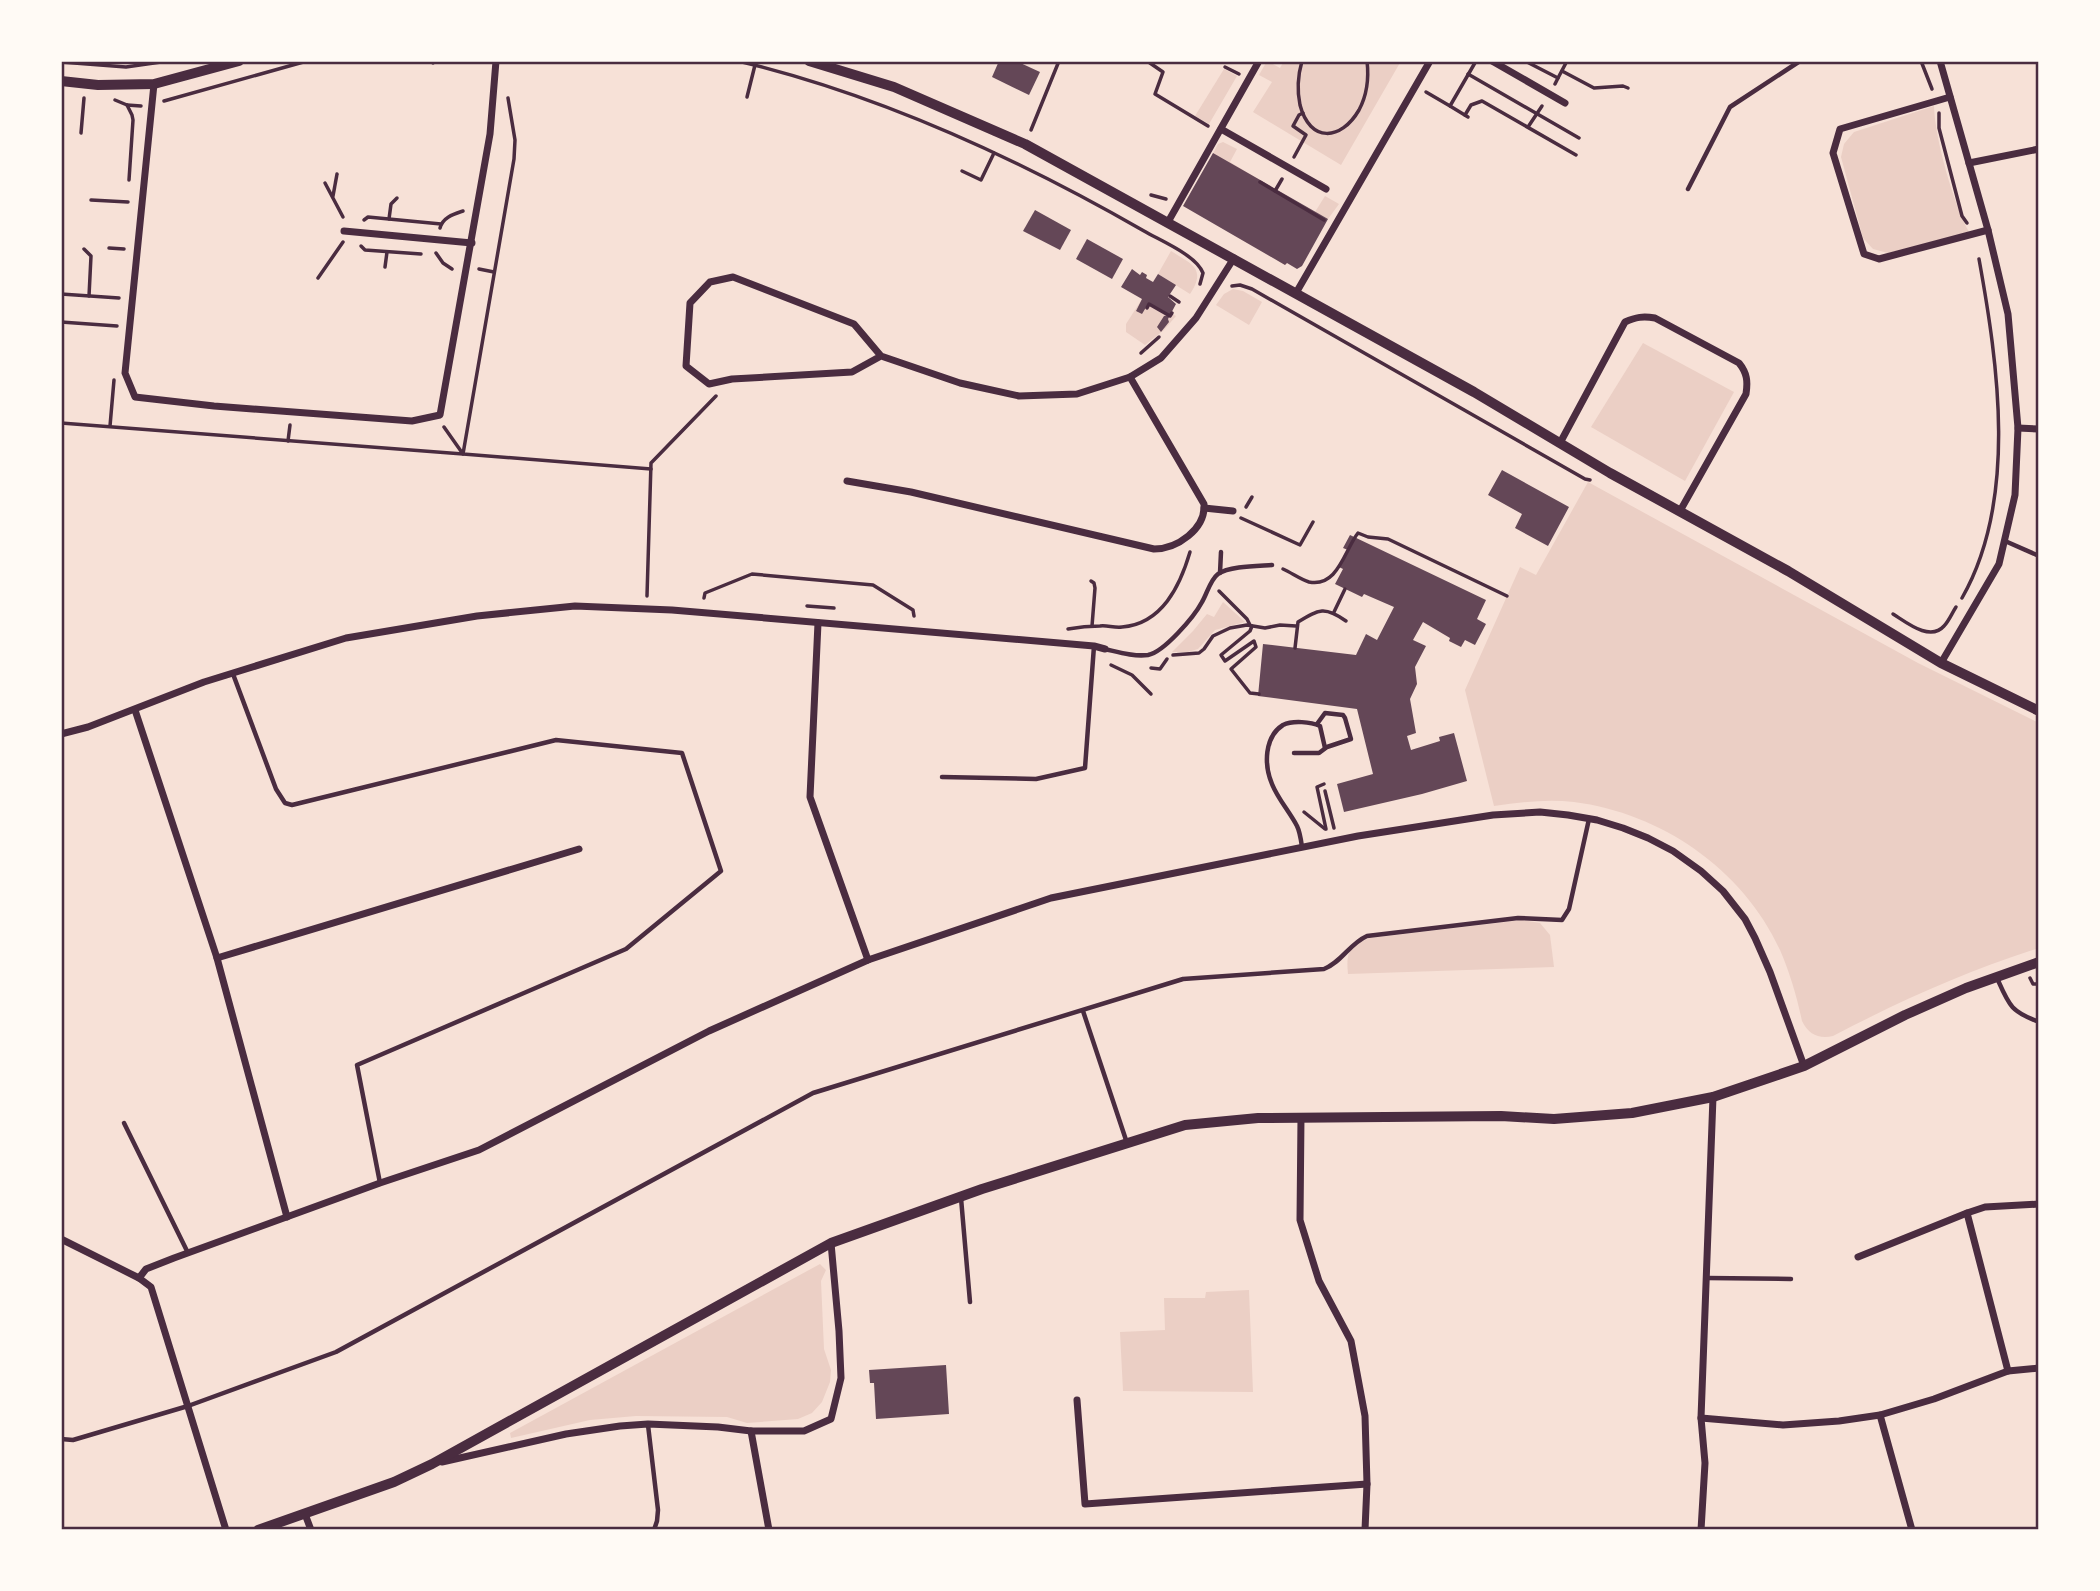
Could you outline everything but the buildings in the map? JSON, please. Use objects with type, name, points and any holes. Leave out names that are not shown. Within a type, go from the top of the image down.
[{"type":"street","points":[[154,84],[125,373],[135,397],[405,421],[440,415],[490,134],[496,61]]},
{"type":"street","points":[[809,61],[894,87],[1022,143],[1474,392],[1787,571],[1941,663],[2039,711]]},
{"type":"street","points":[[1168,222],[1259,61]]},
{"type":"street","points":[[1296,293],[1430,61]]},
{"type":"street","points":[[1492,61],[1565,103]]},
{"type":"street","points":[[1940,61],[1989,230],[2008,314],[2018,428],[2015,495],[1999,564],[1941,663]]},
{"type":"street","points":[[61,81],[97,85],[154,84],[233,62]]},
{"type":"street","points":[[1950,97],[1840,129],[1833,153],[1864,254],[1879,259],[1989,230]]},
{"type":"street","points":[[1221,128],[1326,189]]},
{"type":"street","points":[[1969,163],[2039,149]]},
{"type":"street","points":[[344,231],[471,243]]},
{"type":"street","points":[[881,356],[852,372],[732,379],[709,384],[685,366],[690,303],[710,282],[733,277],[854,324],[881,356],[960,383],[1019,396],[1077,394],[1130,377],[1161,358],[1196,318],[1234,258]]},
{"type":"street","points":[[1560,443],[1625,322],[1635,317],[1655,318],[1739,363],[1745,371],[1746,394],[1680,511]]},
{"type":"street","points":[[847,481],[924,495],[1156,550],[1180,540],[1197,528],[1204,508],[1199,494],[1130,377]]},
{"type":"street","points":[[2018,428],[2039,429]]},
{"type":"street","points":[[1204,508],[1234,513]]},
{"type":"street","points":[[61,734],[135,710],[204,682],[346,638],[477,616],[575,606],[647,609],[1105,649]]},
{"type":"street","points":[[818,623],[810,797],[867,960]]},
{"type":"street","points":[[135,710],[217,958],[287,1217]]},
{"type":"street","points":[[139,1279],[148,1267],[479,1150],[709,1031],[867,960],[1051,898],[1303,847],[1425,825],[1506,814],[1552,813],[1590,818],[1623,828],[1669,849],[1691,863],[1723,891],[1745,919],[1770,972],[1804,1066]]},
{"type":"street","points":[[217,958],[579,849]]},
{"type":"street","points":[[258,1530],[394,1482],[432,1464],[831,1243],[961,1197],[1185,1125],[1301,1117],[1501,1116],[1554,1119],[1632,1113],[1713,1097],[1804,1066],[1905,1015],[1966,988],[2039,962]]},
{"type":"street","points":[[1701,1530],[1705,1463],[1701,1418],[1713,1097]]},
{"type":"street","points":[[1301,1117],[1300,1220],[1319,1281],[1351,1341],[1366,1416],[1365,1530]]},
{"type":"street","points":[[1858,1257],[1985,1207],[2039,1204]]},
{"type":"street","points":[[1967,1213],[2008,1371]]},
{"type":"street","points":[[61,1239],[151,1287],[226,1530]]},
{"type":"street","points":[[432,1464],[566,1434],[648,1424],[751,1431],[804,1431],[831,1419],[841,1378],[831,1243]]},
{"type":"street","points":[[1701,1418],[1783,1424],[1839,1421],[1880,1415],[1934,1399],[2008,1371],[2039,1368]]},
{"type":"street","points":[[1077,1400],[1085,1504],[1367,1484]]},
{"type":"street","points":[[1880,1415],[1912,1530]]},
{"type":"street","points":[[751,1431],[769,1530]]},
{"type":"street","points":[[305,1514],[311,1530]]},
{"type":"lane","points":[[1688,189],[1730,107],[1800,61]]},
{"type":"lane","points":[[2005,541],[2039,556]]},
{"type":"lane","points":[[1220,573],[1221,552]]},
{"type":"lane","points":[[1105,649],[1141,655],[1154,653],[1195,614],[1214,578],[1220,573],[1272,565]]},
{"type":"lane","points":[[942,778],[1037,779],[1085,768],[1094,646]]},
{"type":"lane","points":[[233,673],[276,789],[285,803],[292,805],[556,740],[682,753],[722,871],[626,949],[357,1065],[380,1183]]},
{"type":"lane","points":[[1294,753],[1314,754],[1350,740],[1342,715],[1325,713],[1317,724]]},
{"type":"lane","points":[[1303,847],[1298,829],[1272,783],[1268,750],[1272,736],[1286,724],[1297,722],[1317,724],[1325,748]]},
{"type":"lane","points":[[61,1439],[73,1440],[188,1406],[336,1352],[813,1093],[1183,979],[1324,970],[1333,966],[1359,939],[1377,934],[1518,918],[1562,920],[1569,909],[1590,818]]},
{"type":"lane","points":[[1997,977],[2009,1006],[2027,1018],[2039,1022]]},
{"type":"lane","points":[[1083,1011],[1127,1144]]},
{"type":"lane","points":[[124,1123],[188,1253]]},
{"type":"lane","points":[[961,1197],[970,1302]]},
{"type":"lane","points":[[1707,1278],[1791,1279]]},
{"type":"lane","points":[[648,1424],[658,1510],[654,1530]]},
{"type":"path","points":[[61,62],[127,67],[169,61]]},
{"type":"path","points":[[738,61],[831,88],[897,111],[1068,189],[1196,261],[1203,273],[1199,286],[1218,298],[1224,290],[1235,285],[1252,289],[1591,480]]},
{"type":"path","points":[[1031,130],[1059,61]]},
{"type":"path","points":[[1147,61],[1163,72],[1155,94],[1210,127]]},
{"type":"path","points":[[1302,61],[1298,86],[1303,113],[1311,125],[1321,132],[1336,133],[1355,117],[1366,94],[1368,64],[1367,61],[1362,62]]},
{"type":"path","points":[[1450,106],[1476,61]]},
{"type":"path","points":[[1558,78],[1567,61]]},
{"type":"path","points":[[1891,613],[1922,630],[1936,632],[1942,628],[1966,591],[1990,520],[1999,446],[1998,396],[1990,318],[1974,233],[1962,216],[1938,128],[1939,112],[1921,61]]},
{"type":"path","points":[[747,97],[755,65]]},
{"type":"path","points":[[1225,68],[1240,75]]},
{"type":"path","points":[[1562,71],[1594,88],[1628,88]]},
{"type":"path","points":[[1468,74],[1579,138]]},
{"type":"path","points":[[1416,86],[1467,116],[1473,103],[1482,101],[1576,155]]},
{"type":"path","points":[[463,454],[514,159],[515,140],[508,97]]},
{"type":"path","points":[[81,132],[84,98]]},
{"type":"path","points":[[1303,113],[1293,126],[1305,134],[1305,137]]},
{"type":"path","points":[[1528,127],[1538,114]]},
{"type":"path","points":[[1022,126],[1040,134]]},
{"type":"path","points":[[962,172],[981,180],[994,153]]},
{"type":"path","points":[[333,196],[337,174]]},
{"type":"path","points":[[318,278],[342,246],[345,222],[326,183]]},
{"type":"path","points":[[1275,191],[1335,226]]},
{"type":"path","points":[[1149,194],[1160,196],[1177,205]]},
{"type":"path","points":[[390,219],[391,204],[397,198]]},
{"type":"path","points":[[91,200],[128,202]]},
{"type":"path","points":[[440,227],[436,254],[454,274]]},
{"type":"path","points":[[84,248],[92,256],[89,296]]},
{"type":"path","points":[[109,248],[124,249]]},
{"type":"path","points":[[385,267],[387,251]]},
{"type":"path","points":[[484,270],[494,272]]},
{"type":"path","points":[[61,294],[121,299]]},
{"type":"path","points":[[1170,296],[1179,302]]},
{"type":"path","points":[[1147,308],[1149,304],[1170,316],[1172,313]]},
{"type":"path","points":[[61,322],[119,327]]},
{"type":"path","points":[[1137,356],[1163,334]]},
{"type":"path","points":[[647,609],[651,463],[732,379]]},
{"type":"path","points":[[61,423],[651,469]]},
{"type":"path","points":[[288,440],[290,427]]},
{"type":"path","points":[[446,430],[463,454]]},
{"type":"path","points":[[1234,513],[1299,545],[1313,522]]},
{"type":"path","points":[[1272,565],[1306,581],[1320,582],[1338,568],[1358,533],[1388,539],[1507,596]]},
{"type":"path","points":[[1104,625],[1120,628],[1134,625],[1152,616],[1167,602],[1183,575],[1195,541],[1190,534]]},
{"type":"path","points":[[704,598],[705,593],[750,574],[775,576],[873,585],[914,610],[914,616]]},
{"type":"path","points":[[1091,581],[1095,588],[1092,626]]},
{"type":"path","points":[[1334,612],[1345,589]]},
{"type":"path","points":[[1221,593],[1251,626],[1250,631],[1220,655],[1225,661],[1254,640],[1256,647],[1231,669],[1250,693],[1259,694]]},
{"type":"path","points":[[1295,648],[1296,626],[1317,611],[1334,612],[1346,621]]},
{"type":"path","points":[[1149,667],[1160,669],[1173,654],[1199,653],[1209,639],[1230,628],[1296,626]]},
{"type":"path","points":[[1093,662],[1121,669],[1151,694]]},
{"type":"path","points":[[1324,784],[1317,787],[1326,829]]},
{"type":"path","points":[[1301,809],[1326,829],[1336,827],[1325,791]]},
{"type":"shaded area","points":[[1267,61],[1280,68],[1284,61],[1401,61],[1341,165],[1253,112],[1272,82],[1259,75]]},
{"type":"shaded area","points":[[1224,69],[1237,76],[1209,124],[1195,116]]},
{"type":"shaded area","points":[[1934,106],[1946,170],[1969,232],[1888,253],[1873,249],[1863,238],[1841,157],[1844,144],[1854,132]]},
{"type":"shaded area","points":[[1223,142],[1237,149],[1230,162],[1260,180],[1287,263],[1285,265],[1278,261],[1210,159],[1218,144]]},
{"type":"shaded area","points":[[1325,196],[1339,204],[1328,219],[1315,212]]},
{"type":"shaded area","points":[[1171,251],[1190,263],[1197,272],[1190,294],[1158,274]]},
{"type":"shaded area","points":[[1233,289],[1243,291],[1262,302],[1249,325],[1216,305],[1224,294]]},
{"type":"shaded area","points":[[1142,299],[1176,316],[1145,345],[1126,332],[1126,324]]},
{"type":"shaded area","points":[[1643,343],[1734,392],[1685,481],[1591,427]]},
{"type":"shaded area","points":[[1588,482],[1918,663],[2039,723],[2039,948],[1934,987],[1833,1036],[1819,1036],[1811,1033],[1802,1021],[1787,967],[1764,921],[1722,870],[1696,850],[1668,832],[1638,818],[1606,808],[1554,801],[1494,806],[1465,690],[1520,567],[1536,575]]},
{"type":"shaded area","points":[[1223,602],[1245,622],[1215,630],[1198,649],[1172,652],[1207,614],[1214,617]]},
{"type":"shaded area","points":[[1522,920],[1540,923],[1550,935],[1554,967],[1348,974],[1350,951],[1370,938]]},
{"type":"shaded area","points":[[820,1264],[826,1270],[821,1281],[824,1349],[831,1370],[830,1382],[822,1402],[812,1413],[798,1419],[747,1423],[727,1417],[636,1416],[590,1420],[511,1438],[510,1433]]},
{"type":"shaded area","points":[[1249,1290],[1253,1392],[1123,1391],[1120,1332],[1165,1330],[1164,1298],[1205,1298],[1206,1292]]}]
